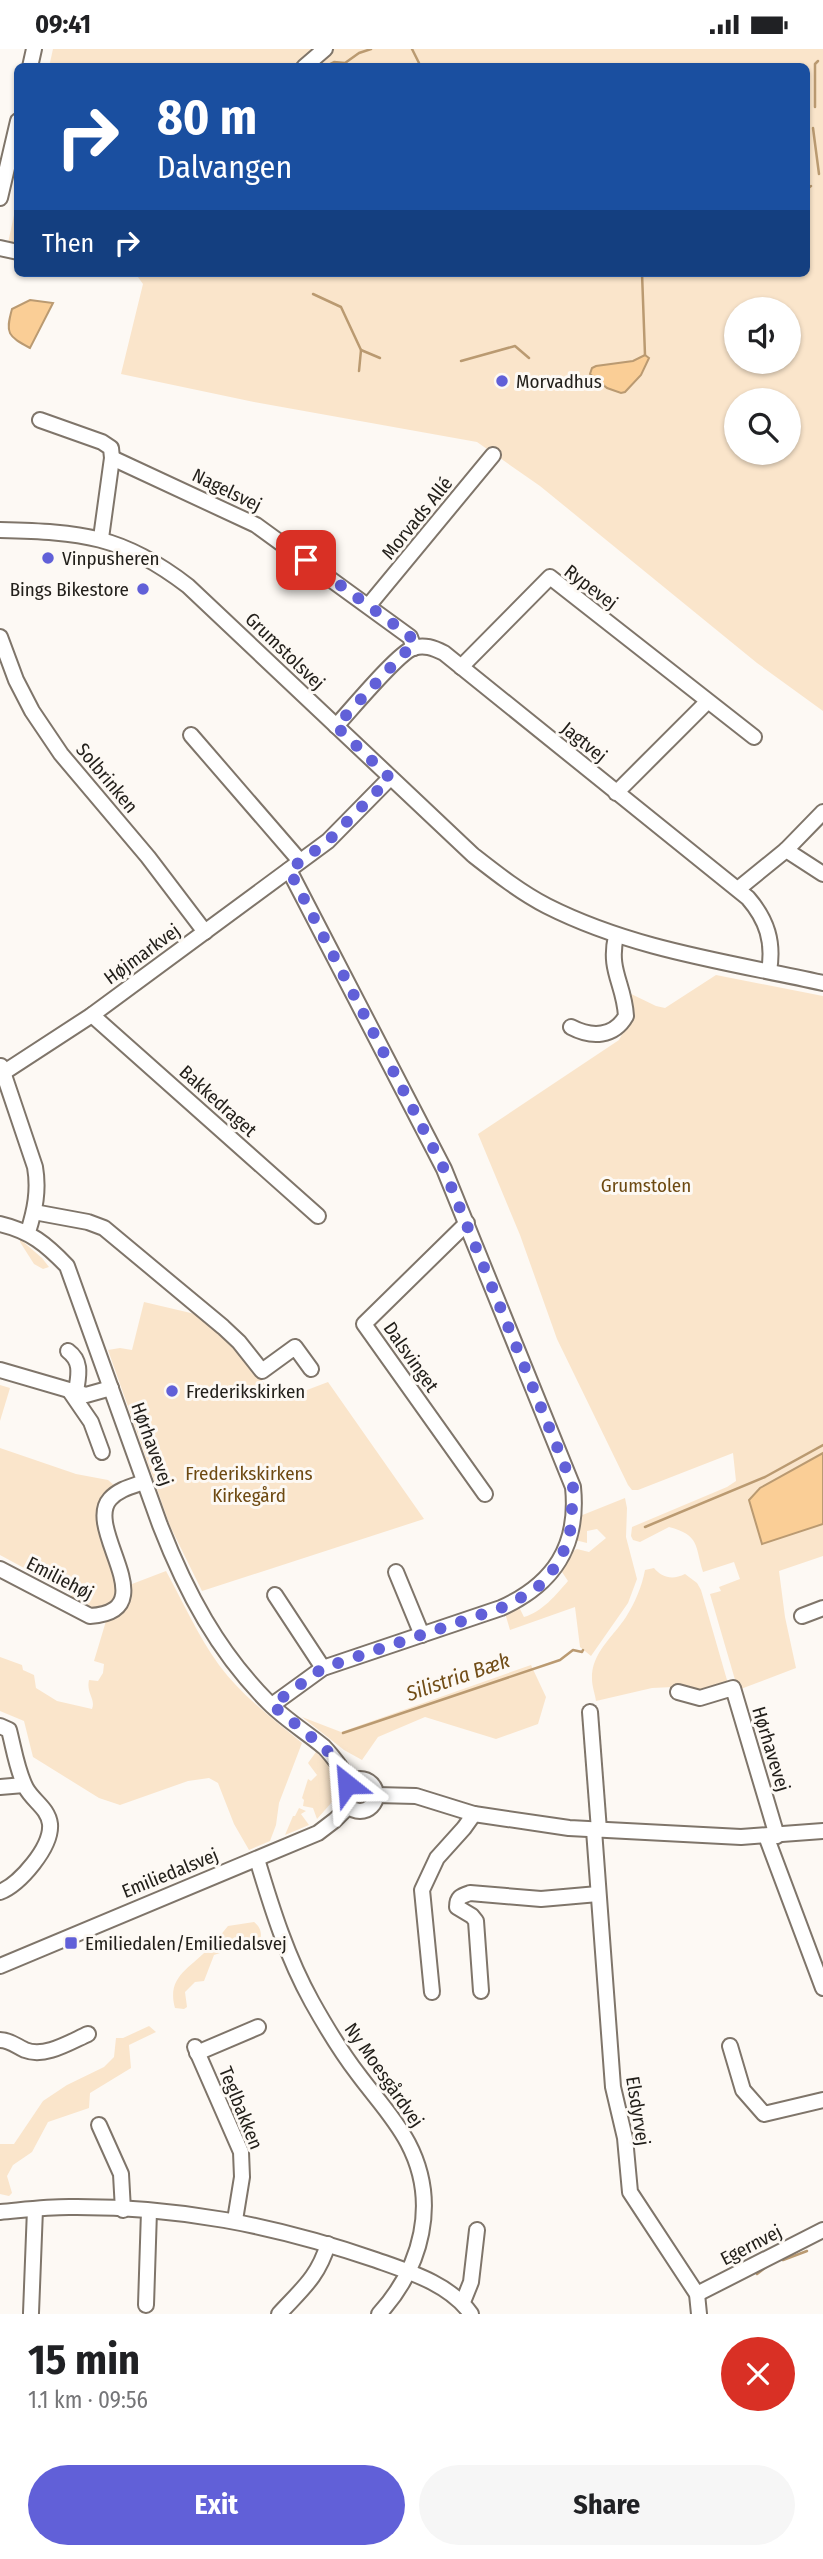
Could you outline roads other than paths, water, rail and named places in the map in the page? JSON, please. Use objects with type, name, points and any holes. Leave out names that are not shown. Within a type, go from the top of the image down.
[{"type":"street","points":[[309,63],[325,49]]},
{"type":"street","points":[[0,198],[14,138]]},
{"type":"street","name":"Nagelsvej","points":[[40,420],[107,444],[111,448],[112,458],[256,525],[410,636],[414,648]]},
{"type":"street","name":"Morvads Allé","points":[[369,605],[493,455]]},
{"type":"street","points":[[101,538],[112,458]]},
{"type":"street","name":"Grumstolsvej","points":[[0,530],[65,532],[101,538],[136,551],[168,570],[473,855],[503,879],[545,905],[616,936],[667,951],[823,983]]},
{"type":"street","name":"Rypevej","points":[[461,667],[550,577],[754,737]]},
{"type":"street","name":"Solbrinken","points":[[0,637],[16,680],[32,711],[61,754],[148,857],[205,932]]},
{"type":"street","points":[[336,726],[404,653],[414,648]]},
{"type":"street","name":"Jagtvej","points":[[414,648],[434,648],[444,653],[738,889],[757,908],[767,928],[772,949],[769,971]]},
{"type":"street","points":[[616,793],[707,702]]},
{"type":"street","points":[[191,735],[295,865],[435,1151],[467,1223],[573,1487],[571,1528],[561,1559],[543,1583],[501,1608],[323,1668],[272,1705]]},
{"type":"street","name":"Højmarkvej","points":[[28,1232],[38,1190],[35,1167],[1,1068],[92,1015],[328,841],[390,778]]},
{"type":"street","points":[[738,889],[786,850],[823,813]]},
{"type":"street","points":[[786,850],[823,874]]},
{"type":"street","points":[[572,1027],[597,1035],[612,1031],[626,1016],[613,966],[612,953],[616,936]]},
{"type":"street","name":"Bakkedraget","points":[[92,1015],[318,1216]]},
{"type":"street","points":[[34,1213],[88,1222],[112,1234],[239,1342],[262,1371],[295,1347],[311,1369]]},
{"type":"street","name":"Dalsvinget","points":[[467,1223],[364,1324],[485,1495]]},
{"type":"street","name":"Hørhavevej","points":[[0,1224],[28,1232],[50,1248],[66,1266],[174,1562],[204,1622],[244,1676],[272,1705],[325,1748],[351,1781]]},
{"type":"street","points":[[68,1351],[79,1367],[72,1391],[91,1422],[102,1452]]},
{"type":"street","points":[[0,1370],[86,1395],[111,1388]]},
{"type":"street","name":"Emiliehøj","points":[[0,1569],[90,1616],[103,1615],[114,1608],[122,1594],[124,1582],[105,1524],[105,1511],[110,1499],[119,1491],[145,1482]]},
{"type":"street","points":[[396,1572],[422,1635]]},
{"type":"street","points":[[275,1595],[323,1668]]},
{"type":"street","points":[[802,1616],[823,1608]]},
{"type":"street","name":"Hørhavevej","points":[[678,1692],[700,1698],[733,1688],[771,1836],[823,1988]]},
{"type":"street","points":[[590,1712],[596,1830]]},
{"type":"street","points":[[0,1726],[9,1730],[24,1785],[46,1813],[50,1824],[49,1834],[27,1872],[9,1888],[0,1892]]},
{"type":"street","points":[[356,1779],[372,1784],[376,1795],[375,1801],[368,1809],[358,1811],[348,1807],[343,1793],[351,1781],[356,1779]]},
{"type":"street","points":[[0,1787],[24,1785]]},
{"type":"street","points":[[376,1795],[416,1796],[474,1814],[596,1830],[741,1837],[823,1831]]},
{"type":"street","name":"Emiliedalsvej","points":[[0,1966],[318,1833],[348,1807]]},
{"type":"street","points":[[432,1992],[422,1890],[437,1858],[474,1814]]},
{"type":"street","name":"Elsdyrvej","points":[[596,1830],[598,1894],[613,2087],[625,2138],[630,2192],[697,2294],[699,2314]]},
{"type":"street","name":"Ny Moesgårdvej","points":[[257,1859],[281,1938],[296,1973],[334,2038],[398,2127],[417,2164],[422,2185],[423,2228],[418,2251],[401,2287],[379,2314]]},
{"type":"street","points":[[481,1991],[476,1921],[457,1907],[457,1901],[462,1895],[470,1893],[541,1899],[598,1894]]},
{"type":"street","name":"Teglbakken","points":[[235,2220],[242,2176],[241,2152],[196,2050],[258,2027]]},
{"type":"street","points":[[0,2040],[7,2040],[28,2051],[43,2053],[88,2034]]},
{"type":"street","points":[[730,2046],[744,2090],[764,2114],[823,2100]]},
{"type":"street","points":[[99,2125],[121,2174],[123,2210]]},
{"type":"street","points":[[0,2212],[68,2207],[149,2211],[235,2220],[328,2243],[409,2272],[454,2294],[467,2308]]},
{"type":"street","points":[[31,2313],[35,2210]]},
{"type":"street","points":[[146,2305],[149,2211]]},
{"type":"street","points":[[467,2308],[477,2230]]},
{"type":"street","name":"Egernvej","points":[[697,2294],[823,2230]]},
{"type":"street","points":[[279,2314],[315,2276],[328,2243]]},
{"type":"waterway","points":[[345,63],[359,53],[371,49]]},
{"type":"waterway","points":[[412,49],[419,63]]},
{"type":"waterway","points":[[815,107],[815,64],[818,61]]},
{"type":"waterway","points":[[332,63],[345,63]]},
{"type":"waterway","points":[[813,128],[819,174]]},
{"type":"waterway","points":[[642,277],[645,355]]},
{"type":"waterway","points":[[313,294],[341,307],[361,350],[359,371]]},
{"type":"waterway","points":[[461,361],[515,346],[529,358]]},
{"type":"waterway","points":[[361,350],[380,358]]},
{"type":"waterway","name":"Silistria Bæk","points":[[645,1527],[765,1477],[823,1445]]},
{"type":"waterway","name":"Silistria Bæk","points":[[343,1733],[560,1660],[573,1650],[583,1650]]},
{"type":"waterway","points":[[783,2260],[807,2251]]},
{"type":"waterway","points":[[757,2274],[770,2264]]},
{"type":"place","name":"Morvadhus","points":[[502,381]]},
{"type":"place","name":"Vinpusheren","points":[[48,558]]},
{"type":"place","name":"Bings Bikestore","points":[[143,589]]},
{"type":"place","name":"Frederikskirken","points":[[172,1391]]},
{"type":"place","name":"Emiliedalen/Emiliedalsvej","points":[[71,1943]]},
{"type":"park label","name":"Grumstolen","points":[[646,1185]]},
{"type":"park label","name":"Frederikskirkens Kirkegård","points":[[249,1484]]}]
